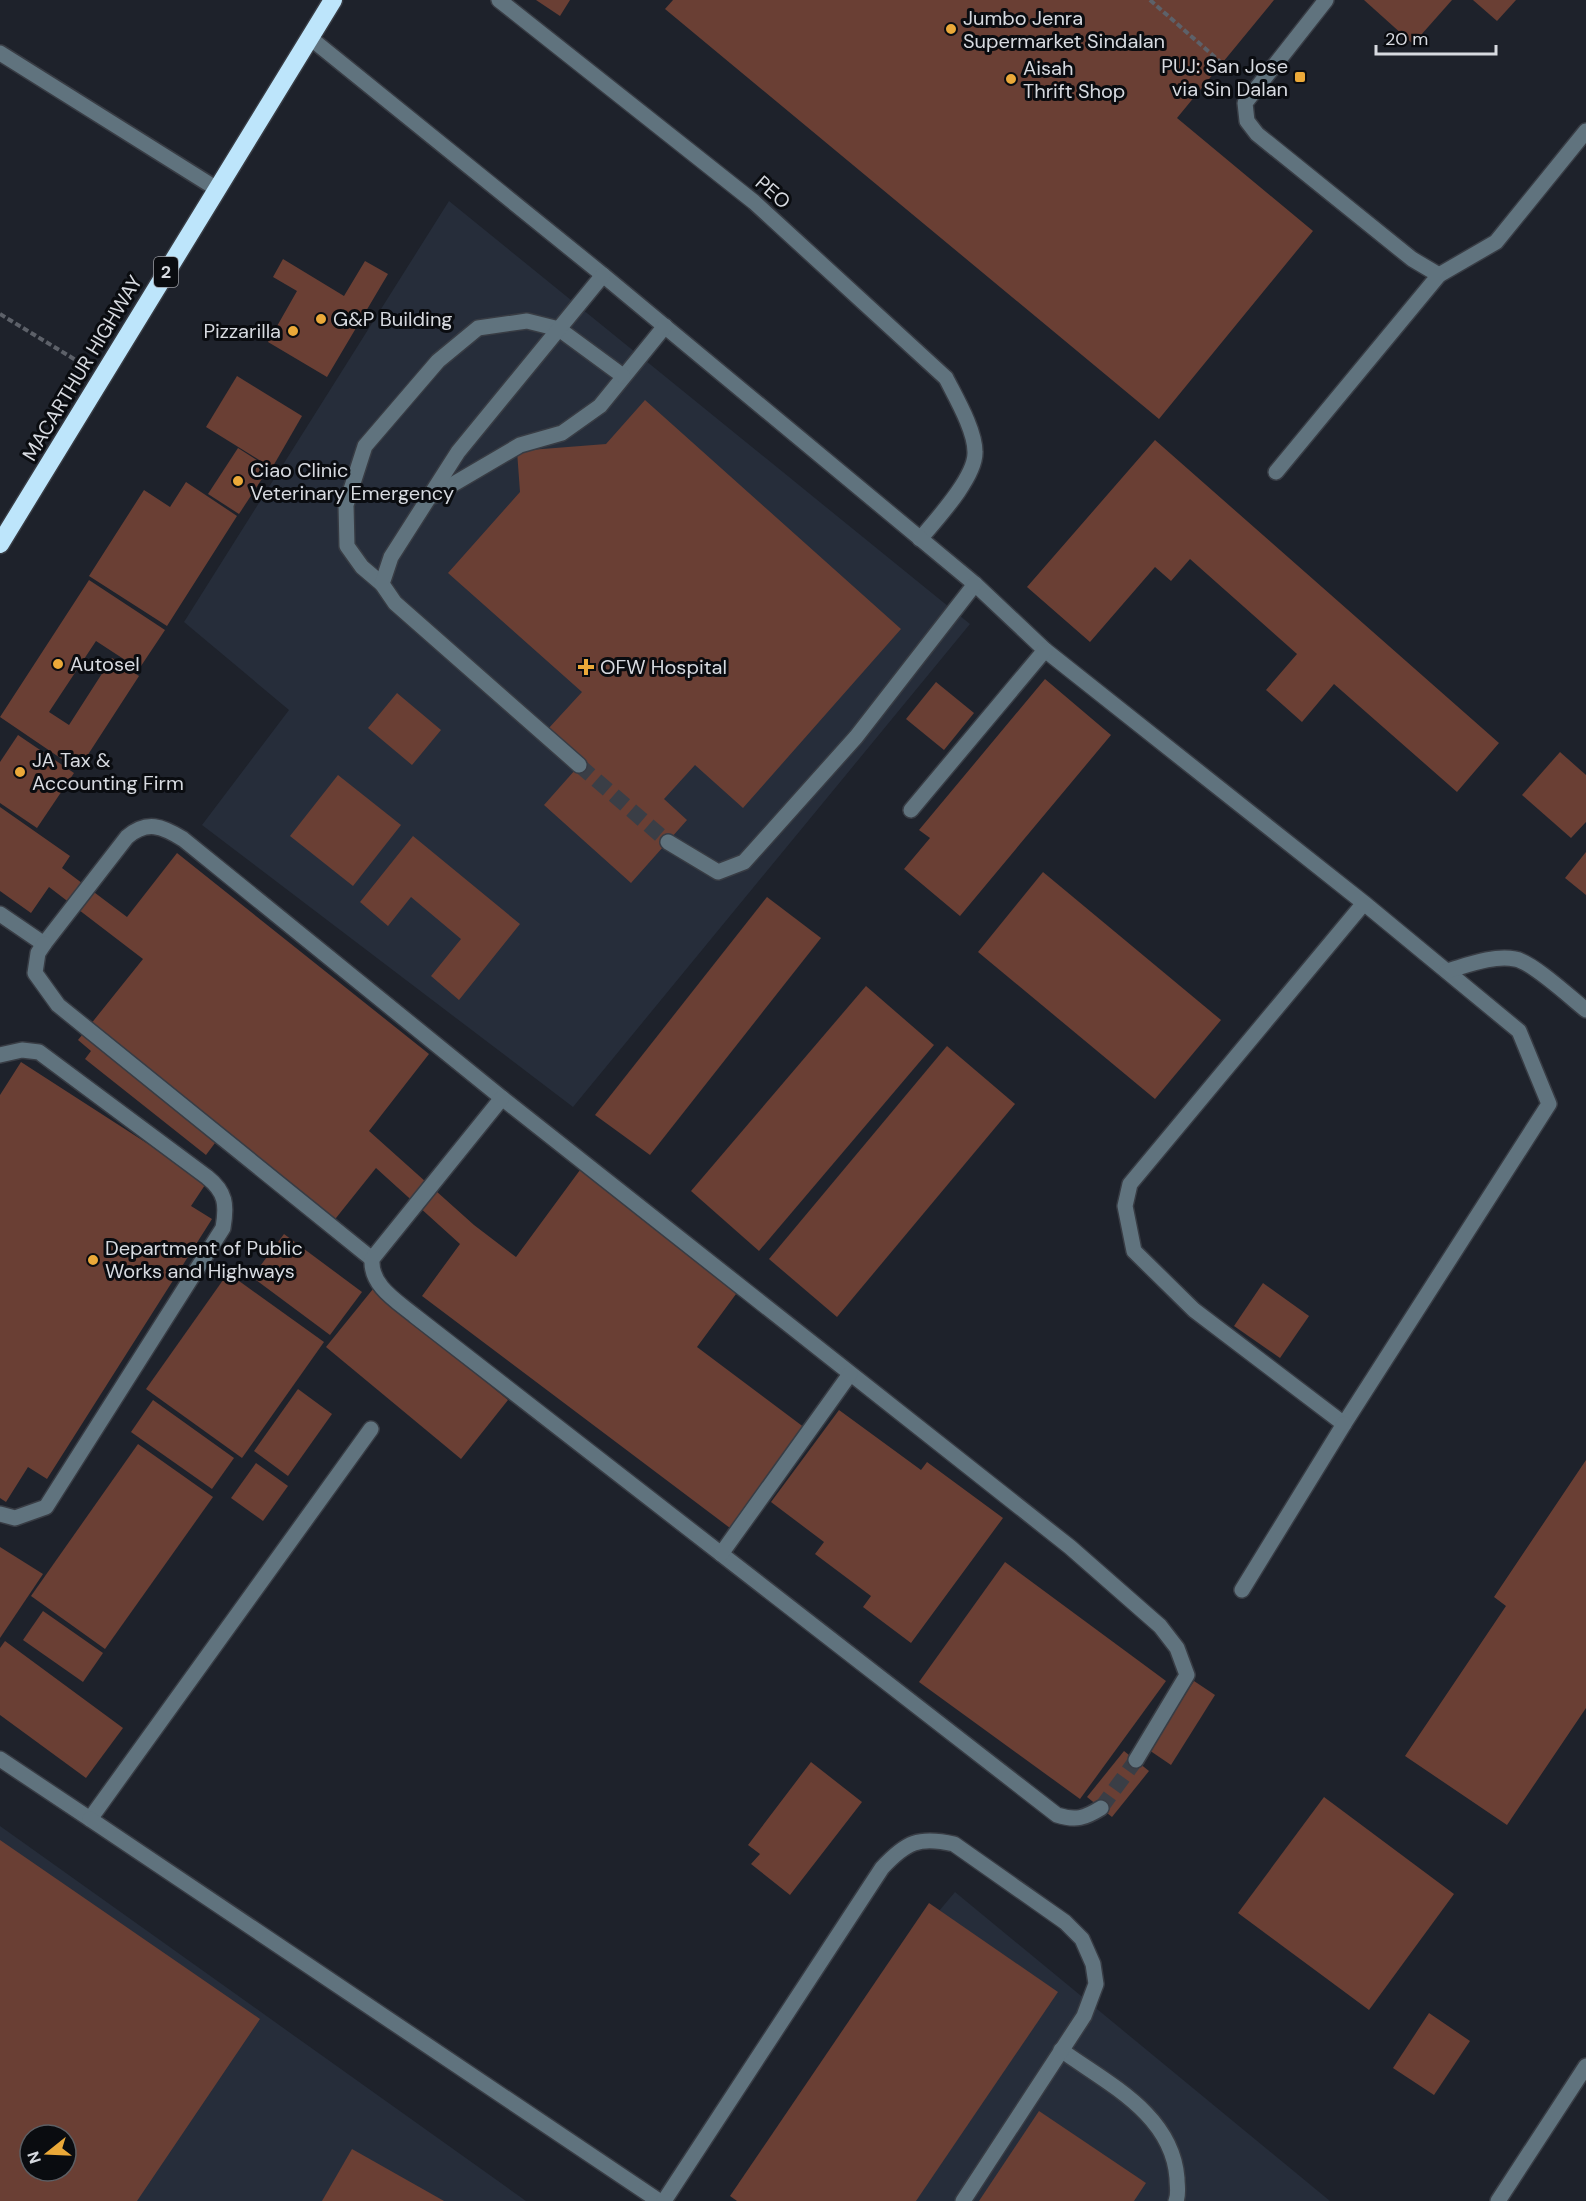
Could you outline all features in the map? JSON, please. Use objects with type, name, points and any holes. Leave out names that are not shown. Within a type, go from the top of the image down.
[{"type":"highway","name":"MACARTHUR HIGHWAY","points":[[0,544],[333,0]]},
{"type":"street","name":"PEO","points":[[499,0],[754,202],[946,378],[964,415],[975,453],[962,488],[920,539]]},
{"type":"street","points":[[1326,0],[1245,103],[1247,121],[1257,134],[1412,259],[1438,275]]},
{"type":"street","points":[[309,37],[603,275],[975,584],[1045,650],[1364,903],[1520,1031],[1549,1104],[1344,1424],[1242,1590]]},
{"type":"street","points":[[0,53],[217,189]]},
{"type":"street","points":[[1276,471],[1438,275],[1496,242],[1586,131]]},
{"type":"street","points":[[382,584],[391,557],[458,452],[603,275]]},
{"type":"street","points":[[579,765],[395,603],[382,584],[362,567],[347,546],[346,505],[365,446],[438,361],[478,328],[527,321],[559,329],[623,376]]},
{"type":"street","points":[[429,498],[520,445],[562,433],[600,406],[665,326]]},
{"type":"street","points":[[668,842],[718,872],[744,862],[856,737],[975,584]]},
{"type":"street","points":[[911,810],[1045,650]]},
{"type":"street","points":[[372,1259],[58,1005],[35,973],[38,953],[44,944],[127,837],[137,829],[149,825],[161,826],[183,839],[502,1098],[1130,1598],[1160,1626],[1177,1648],[1187,1675],[1136,1760]]},
{"type":"street","points":[[1344,1424],[1194,1310],[1134,1251],[1125,1206],[1130,1184],[1364,903]]},
{"type":"street","points":[[0,914],[44,944]]},
{"type":"street","points":[[1447,971],[1485,960],[1516,958],[1543,975],[1586,1010]]},
{"type":"street","points":[[0,1055],[22,1050],[39,1052],[207,1177],[220,1188],[227,1206],[223,1228],[46,1507],[15,1518],[0,1514]]},
{"type":"street","points":[[502,1098],[372,1259],[372,1269],[379,1285],[415,1316],[1057,1815],[1073,1820],[1086,1817],[1101,1808]]},
{"type":"street","points":[[721,1554],[850,1374]]},
{"type":"street","points":[[90,1819],[371,1429]]},
{"type":"street","points":[[0,1759],[659,2201]]},
{"type":"street","points":[[664,2201],[882,1868],[897,1852],[912,1843],[933,1839],[954,1844],[1065,1922],[1082,1939],[1093,1964],[1096,1984],[1084,2016],[963,2201]]},
{"type":"street","points":[[1061,2050],[1144,2109],[1166,2137],[1176,2169],[1176,2201]]},
{"type":"street","points":[[1498,2201],[1586,2066]]},
{"type":"path","points":[[1150,0],[1255,92]]},
{"type":"path","points":[[0,314],[102,376]]},
{"type":"shaded area","name":"OFW Hospital","points":[[449,201],[970,624],[573,1107],[202,825],[289,710],[184,622]]},
{"type":"shaded area","points":[[0,1826],[526,2201],[0,2201]]},
{"type":"shaded area","points":[[955,1892],[1330,2201],[742,2201],[934,1917]]},
{"type":"building","points":[[536,0],[570,0],[560,16]]},
{"type":"building","points":[[673,0],[1274,0],[1177,118],[1313,231],[1159,419],[665,9]]},
{"type":"building","points":[[1364,0],[1452,0],[1413,44]]},
{"type":"building","points":[[1473,0],[1516,0],[1497,21]]},
{"type":"building","name":"G&P Building","points":[[283,259],[344,296],[365,261],[388,274],[327,377],[268,342],[297,291],[273,277]]},
{"type":"building","points":[[237,376],[302,416],[272,468],[206,427]]},
{"type":"building","points":[[645,400],[901,629],[743,808],[695,765],[664,799],[687,820],[631,883],[544,805],[583,761],[548,729],[582,692],[448,573],[520,492],[517,451],[606,444]]},
{"type":"building","points":[[1155,440],[1499,743],[1457,792],[1334,684],[1302,722],[1266,690],[1297,654],[1190,559],[1171,581],[1155,567],[1090,642],[1027,587]]},
{"type":"building","name":"Ciao Clinic Veterinary Emergency","points":[[238,448],[269,468],[239,514],[208,494]]},
{"type":"building","points":[[186,482],[237,516],[167,626],[89,576],[144,490],[170,507]]},
{"type":"building","points":[[89,580],[165,630],[139,669],[96,641],[49,712],[69,725],[112,658],[139,676],[78,770],[0,717]]},
{"type":"building","points":[[1045,679],[1111,735],[960,916],[904,869],[930,838],[919,830]]},
{"type":"building","points":[[936,682],[974,713],[944,750],[906,719]]},
{"type":"building","points":[[397,693],[441,730],[412,765],[368,728]]},
{"type":"building","points":[[18,735],[74,773],[37,828],[0,803],[0,762]]},
{"type":"building","points":[[1560,752],[1586,775],[1586,822],[1571,838],[1522,795]]},
{"type":"building","points":[[338,775],[401,825],[353,886],[290,836]]},
{"type":"building","points":[[0,807],[70,856],[62,868],[127,917],[177,853],[429,1054],[369,1131],[474,1225],[516,1257],[580,1170],[739,1290],[697,1347],[805,1428],[730,1528],[422,1296],[460,1244],[376,1168],[332,1223],[221,1135],[206,1155],[85,1059],[91,1051],[78,1040],[143,959],[49,887],[31,913],[0,891]]},
{"type":"building","points":[[413,836],[520,924],[459,1000],[431,976],[461,939],[411,897],[388,926],[360,902]]},
{"type":"building","points":[[1586,852],[1586,895],[1565,878]]},
{"type":"building","points":[[1043,872],[1221,1020],[1155,1099],[978,952]]},
{"type":"building","points":[[767,897],[821,938],[650,1155],[595,1115]]},
{"type":"building","points":[[866,986],[934,1045],[759,1251],[691,1191]]},
{"type":"building","points":[[947,1046],[1015,1104],[837,1317],[769,1259]]},
{"type":"building","name":"Department of Public Works and Highways","points":[[21,1062],[207,1182],[191,1206],[212,1219],[47,1479],[28,1467],[6,1502],[0,1498],[0,1095]]},
{"type":"building","points":[[284,1234],[362,1292],[330,1335],[252,1277]]},
{"type":"building","points":[[228,1273],[324,1342],[242,1458],[146,1389]]},
{"type":"building","points":[[1263,1283],[1309,1316],[1280,1358],[1234,1326]]},
{"type":"building","points":[[373,1289],[508,1400],[461,1459],[326,1347]]},
{"type":"building","points":[[298,1389],[332,1414],[288,1476],[254,1451]]},
{"type":"building","points":[[153,1400],[234,1458],[212,1489],[131,1432]]},
{"type":"building","points":[[839,1410],[921,1470],[927,1462],[1003,1518],[911,1643],[863,1607],[871,1596],[815,1554],[824,1542],[771,1502]]},
{"type":"building","points":[[138,1444],[213,1497],[105,1649],[31,1596]]},
{"type":"building","points":[[1586,1460],[1586,1708],[1507,1825],[1405,1756],[1506,1606],[1494,1597]]},
{"type":"building","points":[[256,1463],[288,1486],[263,1521],[231,1498]]},
{"type":"building","points":[[0,1547],[43,1574],[0,1638]]},
{"type":"building","points":[[1005,1562],[1166,1681],[1080,1799],[919,1682]]},
{"type":"building","points":[[43,1611],[103,1653],[83,1682],[23,1640]]},
{"type":"building","points":[[5,1641],[123,1728],[86,1778],[0,1715],[0,1648]]},
{"type":"building","points":[[1194,1681],[1215,1695],[1171,1765],[1149,1750]]},
{"type":"building","points":[[1124,1751],[1149,1771],[1112,1817],[1087,1797]]},
{"type":"building","points":[[811,1762],[862,1802],[790,1895],[751,1864],[760,1854],[748,1845]]},
{"type":"building","points":[[1324,1797],[1454,1894],[1369,2010],[1238,1913]]},
{"type":"building","points":[[0,1840],[260,2019],[137,2201],[0,2201]]},
{"type":"building","points":[[929,1903],[1058,1992],[916,2201],[737,2201],[730,2196]]},
{"type":"building","points":[[1429,2013],[1470,2041],[1434,2095],[1393,2068]]},
{"type":"building","points":[[1039,2111],[1146,2183],[1134,2201],[979,2201]]},
{"type":"building","points":[[352,2149],[444,2201],[322,2201]]},
{"type":"tunnel","points":[[579,765],[668,842]]},
{"type":"tunnel","points":[[1101,1808],[1136,1760]]},
{"type":"place","name":"Jumbo Jenra Supermarket Sindalan","points":[[951,29]]},
{"type":"place","name":"PUJ: San Jose via Sin Dalan","points":[[1300,77]]},
{"type":"place","name":"Aisah Thrift Shop","points":[[1011,79]]},
{"type":"place","name":"G&P Building","points":[[321,319]]},
{"type":"place","name":"Pizzarilla","points":[[293,331]]},
{"type":"place","name":"Ciao Clinic Veterinary Emergency","points":[[238,481]]},
{"type":"place","name":"Autosel","points":[[58,664]]},
{"type":"place","name":"OFW Hospital","points":[[586,667]]},
{"type":"place","name":"JA Tax & Accounting Firm","points":[[20,772]]},
{"type":"place","name":"Department of Public Works and Highways","points":[[93,1260]]}]
